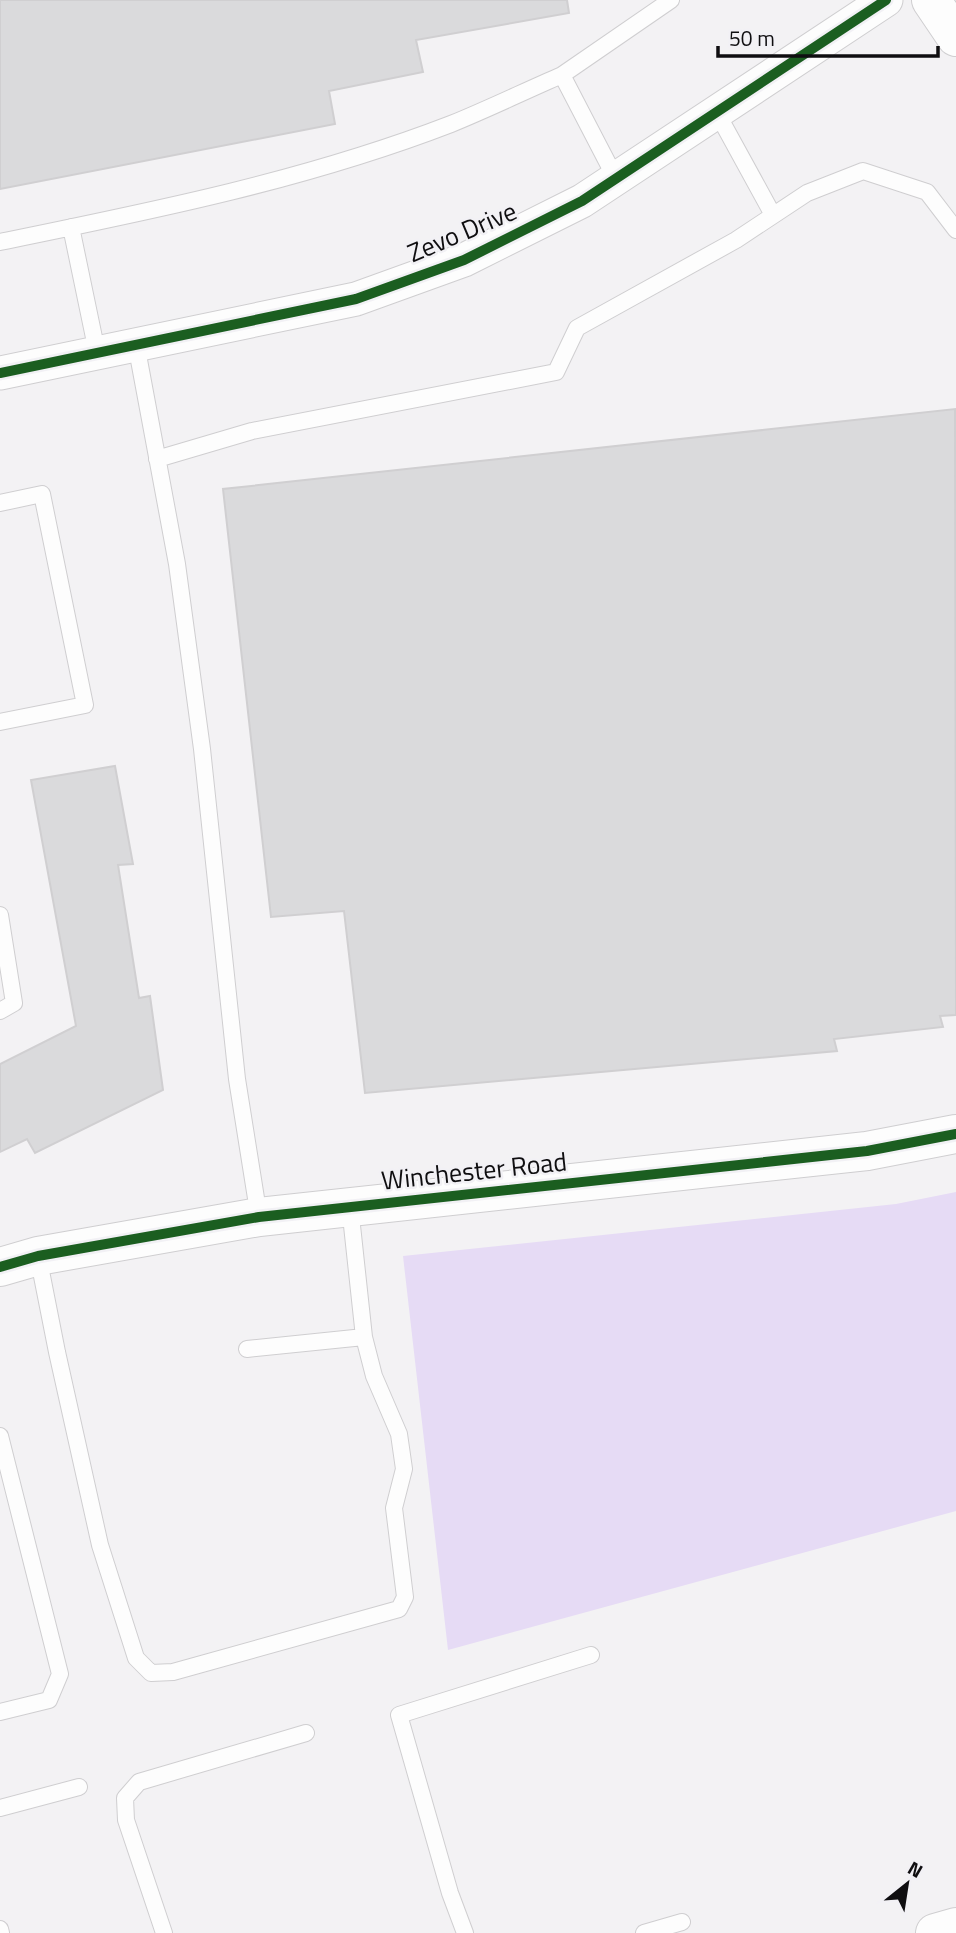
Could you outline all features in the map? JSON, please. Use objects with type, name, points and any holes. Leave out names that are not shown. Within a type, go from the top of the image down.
[{"type":"street","name":"Zevo Drive","points":[[0,373],[356,299],[464,260],[582,201],[886,0]]},
{"type":"street","points":[[932,0],[956,37]]},
{"type":"street","name":"Winchester Road","points":[[0,1267],[38,1256],[259,1217],[867,1151],[956,1135]]},
{"type":"lane","points":[[0,242],[184,205],[361,155],[451,124],[562,75],[671,0]]},
{"type":"lane","points":[[562,75],[615,178]]},
{"type":"lane","points":[[716,111],[773,215]]},
{"type":"lane","points":[[157,459],[252,431],[556,372],[578,328],[736,240],[807,193],[863,171],[927,192],[956,230]]},
{"type":"lane","points":[[71,227],[97,352]]},
{"type":"lane","points":[[136,344],[177,565],[188,643],[237,1079],[259,1217]]},
{"type":"lane","points":[[0,502],[42,494],[85,705],[0,722]]},
{"type":"lane","points":[[0,915],[14,1003],[0,1011]]},
{"type":"lane","points":[[38,1256],[100,1545],[136,1658],[151,1673],[173,1672],[399,1609],[405,1597],[394,1508],[404,1468],[399,1434],[374,1376],[364,1337],[350,1207]]},
{"type":"lane","points":[[247,1349],[364,1337]]},
{"type":"lane","points":[[0,1436],[60,1674],[49,1700],[0,1712]]},
{"type":"lane","points":[[465,1933],[450,1893],[399,1715],[591,1655]]},
{"type":"lane","points":[[164,1933],[126,1820],[125,1798],[139,1782],[306,1733]]},
{"type":"lane","points":[[0,1808],[79,1787]]},
{"type":"lane","points":[[644,1933],[682,1922]]},
{"type":"shaded area","points":[[956,1192],[956,1511],[448,1650],[403,1256],[896,1204]]},
{"type":"building","points":[[0,0],[567,0],[569,13],[416,40],[423,72],[329,91],[335,124],[0,189]]},
{"type":"building","points":[[955,409],[956,1015],[940,1016],[943,1027],[834,1039],[837,1051],[365,1093],[344,911],[271,917],[223,489]]},
{"type":"building","points":[[115,766],[133,864],[118,865],[139,998],[150,996],[163,1090],[35,1153],[27,1139],[0,1152],[0,1064],[76,1026],[31,780]]},
{"type":"cycle path","points":[[0,373],[356,299],[464,260],[582,201],[886,0]]},
{"type":"cycle path","points":[[0,1267],[38,1256],[259,1217],[867,1151],[956,1134]]}]
